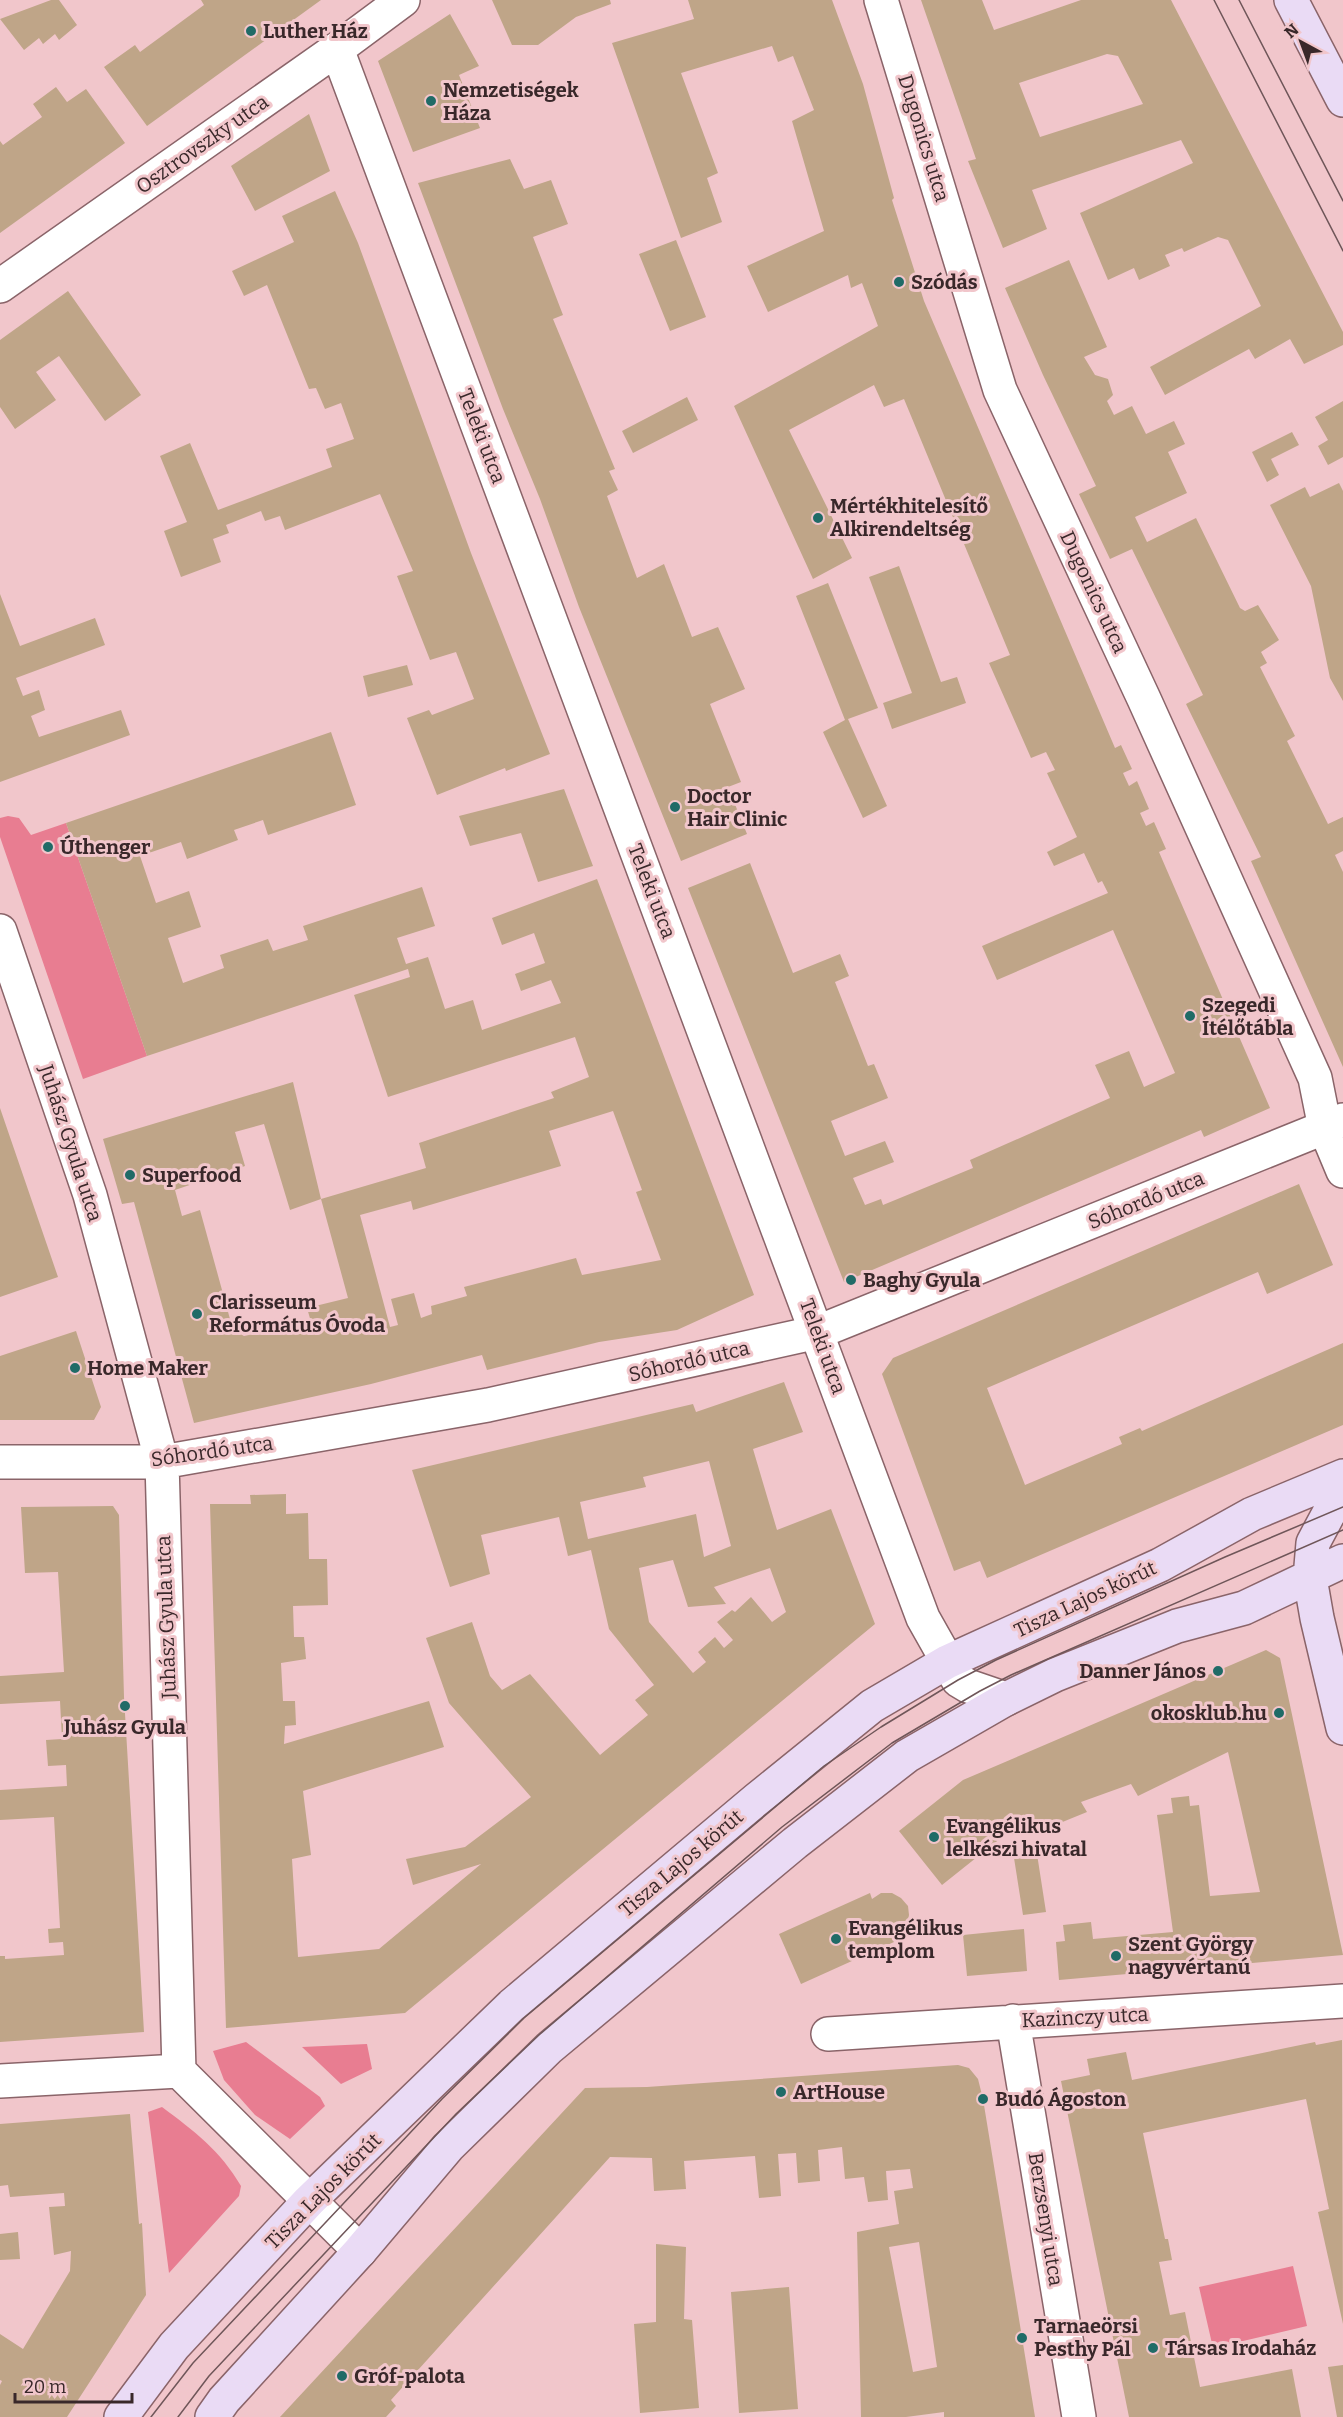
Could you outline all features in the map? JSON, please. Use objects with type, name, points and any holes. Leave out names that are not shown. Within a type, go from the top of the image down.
[{"type":"street","name":"Osztrovszky utca","points":[[0,286],[403,0]]},
{"type":"street","name":"Dugonics utca","points":[[881,0],[1000,390],[1149,710],[1315,1078],[1334,1124],[1343,1171]]},
{"type":"street","points":[[1291,0],[1343,100]]},
{"type":"street","name":"Teleki utca","points":[[337,49],[923,1618],[958,1680],[968,1686],[1006,1699]]},
{"type":"street","name":"Juhász Gyula utca","points":[[0,931],[90,1195],[162,1462],[179,2071]]},
{"type":"street","name":"Sóhordó utca","points":[[0,1462],[162,1462],[488,1405],[818,1332],[1334,1124]]},
{"type":"street","name":"Tisza Lajos körút","points":[[128,2412],[174,2346],[309,2201],[512,2005],[757,1799],[872,1706],[947,1662],[1160,1565],[1251,1514],[1343,1476]]},
{"type":"street","points":[[1343,1498],[1329,1513],[1313,1543],[1310,1578],[1343,1728]]},
{"type":"street","points":[[212,2417],[224,2400],[360,2251],[448,2147],[549,2048],[795,1843],[907,1756],[1006,1699],[1055,1675],[1193,1620],[1244,1608],[1343,1561]]},
{"type":"street","name":"Kazinczy utca","points":[[828,2034],[1343,2001]]},
{"type":"street","name":"Berzsenyi utca","points":[[1012,2021],[1079,2417]]},
{"type":"street","points":[[0,2081],[179,2071],[360,2251]]},
{"type":"shaded area","points":[[8,816],[19,818],[31,835],[66,823],[147,1056],[83,1079],[0,837],[0,818]]},
{"type":"shaded area","points":[[246,2042],[320,2097],[325,2106],[290,2139],[255,2115],[224,2080],[213,2051]]},
{"type":"shaded area","points":[[367,2044],[372,2069],[341,2084],[302,2047]]},
{"type":"shaded area","points":[[162,2107],[196,2133],[215,2152],[241,2186],[239,2196],[169,2273],[148,2112]]},
{"type":"shaded area","points":[[1293,2266],[1307,2326],[1213,2348],[1199,2287]]},
{"type":"building","points":[[51,0],[59,0],[77,25],[59,40],[55,34],[43,44],[39,38],[24,50],[0,19]]},
{"type":"building","points":[[201,0],[321,0],[147,126],[104,67],[135,45],[140,52],[204,5]]},
{"type":"building","points":[[492,0],[610,0],[611,4],[576,17],[538,45],[512,45]]},
{"type":"building","points":[[688,0],[832,0],[863,84],[894,198],[892,200],[924,301],[1115,748],[1121,745],[1132,769],[1123,773],[1129,786],[1137,781],[1149,809],[1140,813],[1146,826],[1154,822],[1166,849],[1159,852],[1270,1108],[1204,1137],[1201,1130],[844,1282],[688,888],[750,863],[793,973],[840,954],[849,976],[835,982],[868,1066],[874,1064],[888,1098],[831,1121],[845,1156],[885,1141],[894,1162],[853,1178],[865,1205],[881,1199],[883,1205],[973,1168],[970,1160],[1110,1098],[1095,1065],[1129,1051],[1144,1087],[1175,1073],[1113,930],[997,980],[982,946],[1108,893],[1102,881],[1098,883],[1084,853],[1054,866],[1047,852],[1077,837],[1047,773],[1055,770],[1046,752],[1031,758],[989,663],[1010,655],[904,399],[884,407],[874,385],[789,430],[852,558],[813,579],[734,406],[878,326],[862,283],[851,288],[848,275],[768,312],[747,266],[824,231],[792,121],[814,110],[793,56],[778,62],[772,46],[681,73],[718,173],[707,178],[722,222],[681,238],[612,43],[694,19]]},
{"type":"building","points":[[921,0],[982,0],[994,30],[1081,0],[1171,0],[1343,332],[1343,345],[1304,364],[1290,339],[1255,359],[1249,349],[1165,395],[1150,367],[1261,306],[1228,240],[1218,237],[1184,252],[1182,248],[1165,255],[1170,266],[1139,280],[1134,268],[1108,280],[1080,213],[1193,163],[1181,140],[1032,190],[1047,229],[1003,248],[968,161],[976,159]],"holes":[[[1107,54],[1118,56],[1143,104],[1040,137],[1019,83]]]},
{"type":"building","name":"Nemzetiségek Háza","points":[[450,14],[479,66],[459,75],[480,128],[413,152],[378,61]]},
{"type":"building","points":[[56,87],[67,102],[86,89],[125,143],[0,233],[0,141],[3,145],[42,117],[33,104]]},
{"type":"building","points":[[309,114],[330,171],[255,211],[231,166]]},
{"type":"building","points":[[510,159],[524,189],[551,180],[568,224],[533,237],[563,315],[553,319],[615,469],[609,471],[618,490],[607,496],[637,578],[664,564],[692,637],[718,627],[745,689],[710,704],[741,782],[728,787],[747,834],[681,861],[579,607],[540,499],[503,409],[418,183]]},
{"type":"building","points":[[335,191],[358,243],[471,553],[550,754],[506,771],[505,768],[437,795],[407,718],[429,710],[432,715],[474,699],[456,652],[430,660],[397,576],[413,571],[380,494],[285,530],[280,516],[265,521],[261,511],[226,525],[229,533],[213,539],[221,562],[181,577],[164,531],[187,522],[160,456],[190,443],[218,510],[332,467],[326,449],[354,439],[341,403],[325,409],[316,388],[309,389],[267,285],[244,296],[232,271],[294,242],[282,216]]},
{"type":"building","points":[[676,240],[706,317],[670,331],[639,254]]},
{"type":"building","points":[[1069,260],[1107,347],[1084,357],[1095,375],[1108,379],[1113,395],[1107,401],[1114,415],[1132,406],[1146,434],[1174,421],[1185,444],[1168,452],[1187,493],[1135,517],[1147,542],[1196,518],[1240,608],[1245,611],[1258,605],[1279,640],[1261,652],[1267,663],[1260,667],[1295,736],[1287,741],[1328,824],[1343,817],[1343,851],[1335,855],[1343,872],[1343,1067],[1251,861],[1261,857],[1186,704],[1203,695],[1132,549],[1110,559],[1079,494],[1096,486],[1043,375],[1005,288]]},
{"type":"building","points":[[68,291],[141,395],[105,421],[59,356],[36,372],[56,400],[15,429],[0,407],[0,340]]},
{"type":"building","points":[[687,397],[698,420],[633,453],[622,431]]},
{"type":"building","points":[[1343,401],[1343,457],[1328,465],[1318,446],[1328,440],[1315,417]]},
{"type":"building","points":[[1292,432],[1299,445],[1271,459],[1279,475],[1267,482],[1252,452]]},
{"type":"building","points":[[1339,483],[1343,491],[1343,701],[1330,678],[1311,586],[1270,505],[1305,487],[1310,497]]},
{"type":"building","points":[[899,566],[941,682],[957,677],[966,703],[892,729],[883,703],[912,693],[869,577]]},
{"type":"building","points":[[828,583],[878,708],[848,719],[887,806],[863,818],[823,732],[845,720],[796,596]]},
{"type":"building","points":[[0,594],[20,646],[95,618],[105,645],[16,678],[23,696],[39,690],[45,710],[31,716],[39,737],[121,710],[130,735],[0,782]]},
{"type":"building","points":[[407,665],[413,685],[368,697],[363,676]]},
{"type":"building","points":[[331,732],[356,805],[268,835],[263,820],[234,830],[238,840],[187,859],[181,842],[140,856],[156,903],[189,891],[201,927],[168,938],[183,983],[224,968],[220,955],[268,939],[273,951],[308,940],[303,926],[422,887],[435,926],[397,938],[406,964],[428,957],[445,1009],[473,1000],[482,1030],[561,1003],[551,980],[521,991],[515,974],[545,963],[534,933],[502,945],[492,918],[597,879],[754,1295],[677,1330],[599,1342],[487,1370],[482,1355],[371,1384],[194,1423],[134,1202],[122,1204],[103,1139],[293,1082],[321,1199],[426,1168],[419,1143],[554,1098],[551,1092],[589,1077],[575,1037],[388,1097],[354,995],[410,977],[408,969],[147,1056],[66,823]],"holes":[[[613,1111],[642,1190],[636,1192],[661,1260],[582,1275],[576,1258],[464,1287],[467,1296],[431,1306],[432,1314],[421,1318],[414,1293],[391,1299],[398,1325],[390,1327],[360,1215],[411,1201],[413,1210],[561,1166],[549,1131]],[[264,1124],[290,1210],[321,1199],[348,1298],[307,1308],[311,1322],[244,1336],[233,1330],[200,1210],[182,1216],[175,1190],[245,1166],[235,1132]]]},
{"type":"building","points":[[564,789],[593,866],[538,882],[521,833],[470,846],[459,816]]},
{"type":"building","points":[[0,1108],[58,1277],[0,1297]]},
{"type":"building","points":[[1299,1184],[1333,1265],[1267,1294],[1258,1272],[987,1388],[1025,1485],[1122,1444],[1119,1437],[1140,1428],[1142,1431],[1343,1343],[1343,1425],[987,1578],[980,1561],[954,1571],[882,1374],[893,1358]]},
{"type":"building","points":[[76,1331],[101,1407],[94,1420],[0,1420],[0,1356]]},
{"type":"building","points":[[784,1382],[803,1432],[753,1449],[777,1530],[831,1509],[875,1624],[405,2013],[226,2028],[210,1504],[251,1504],[250,1495],[286,1494],[286,1514],[308,1513],[309,1559],[327,1559],[328,1605],[293,1606],[294,1637],[304,1637],[306,1659],[281,1663],[283,1701],[295,1701],[296,1725],[285,1726],[284,1744],[429,1701],[444,1747],[303,1791],[311,1855],[292,1859],[298,1957],[379,1949],[481,1864],[413,1885],[406,1859],[465,1847],[531,1797],[449,1703],[426,1638],[472,1622],[490,1676],[502,1690],[530,1674],[600,1755],[648,1715],[635,1700],[654,1685],[609,1629],[591,1550],[568,1556],[559,1517],[481,1535],[490,1574],[450,1587],[412,1470],[693,1404],[696,1412]],"holes":[[[709,1461],[731,1546],[704,1557],[696,1514],[588,1539],[580,1502],[646,1487],[643,1477]],[[673,1560],[688,1607],[726,1604],[714,1587],[770,1568],[786,1612],[772,1622],[751,1597],[735,1612],[732,1610],[717,1622],[733,1640],[724,1648],[715,1637],[698,1652],[706,1662],[693,1673],[649,1622],[639,1568]]]},
{"type":"building","points":[[113,1506],[119,1515],[124,1697],[144,2032],[0,2042],[0,1956],[5,1956],[5,1959],[64,1955],[63,1942],[49,1943],[48,1929],[60,1928],[54,1817],[0,1820],[0,1790],[67,1786],[66,1765],[48,1766],[46,1740],[62,1739],[60,1701],[0,1704],[0,1676],[64,1672],[58,1572],[25,1573],[21,1507]]},
{"type":"building","points":[[1266,1650],[1280,1658],[1343,1955],[1059,1980],[1056,1942],[1065,1941],[1063,1925],[1091,1922],[1093,1939],[1173,1932],[1157,1815],[1173,1813],[1171,1798],[1189,1796],[1190,1806],[1199,1805],[1210,1896],[1260,1892],[1228,1752],[1138,1796],[1131,1784],[1081,1802],[1087,1812],[1033,1834],[1029,1825],[1006,1834],[942,1885],[899,1831],[963,1780]]},
{"type":"building","points":[[1037,1854],[1046,1912],[1023,1915],[1014,1858]]},
{"type":"building","name":"Evangélikus templom","points":[[870,1893],[872,1899],[881,1893],[892,1893],[901,1898],[908,1906],[907,1925],[900,1932],[891,1935],[894,1942],[801,1984],[779,1934]]},
{"type":"building","points":[[1024,1929],[1027,1971],[967,1976],[963,1935]]},
{"type":"building","points":[[1342,2040],[1343,2324],[1318,2212],[1329,2209],[1306,2099],[1143,2133],[1165,2239],[1168,2239],[1172,2260],[1159,2262],[1170,2315],[1185,2312],[1200,2387],[1292,2369],[1301,2417],[1129,2417],[1061,2081],[1090,2075],[1087,2059],[1126,2052],[1132,2080],[1315,2042],[1316,2045]]},
{"type":"building","points":[[958,2065],[969,2068],[978,2079],[983,2099],[1035,2417],[944,2417],[944,2412],[906,2417],[861,2417],[857,2232],[899,2224],[894,2191],[913,2188],[910,2169],[886,2171],[888,2200],[868,2202],[864,2177],[845,2179],[842,2147],[818,2150],[820,2181],[798,2183],[796,2153],[778,2154],[781,2196],[759,2198],[755,2156],[684,2161],[686,2189],[654,2191],[652,2158],[610,2157],[391,2400],[396,2406],[386,2417],[280,2417],[585,2088],[647,2087]],"holes":[[[919,2242],[937,2367],[913,2372],[889,2247]]]},
{"type":"building","points":[[130,2114],[139,2224],[142,2223],[146,2295],[67,2417],[0,2417],[2,2381],[0,2380],[0,2334],[23,2349],[70,2271],[71,2251],[54,2255],[49,2207],[65,2206],[64,2193],[10,2197],[8,2185],[0,2186],[0,2124]]},
{"type":"building","points":[[18,2232],[20,2259],[0,2260],[0,2234]]},
{"type":"building","points":[[656,2244],[686,2247],[684,2319],[692,2320],[699,2408],[640,2413],[634,2324],[656,2322]]},
{"type":"building","points":[[789,2287],[798,2409],[739,2413],[731,2292]]},
{"type":"building","points":[[1343,2365],[1343,2417],[1337,2417],[1328,2367]]},
{"type":"tram line","points":[[1214,0],[1343,251]]},
{"type":"tram line","points":[[1239,0],[1343,201]]},
{"type":"tram line","points":[[151,2417],[193,2363],[442,2099],[524,2018],[824,1766],[881,1727],[958,1680],[996,1660],[1225,1557],[1343,1507]]},
{"type":"tram line","points":[[178,2417],[209,2376],[456,2114],[539,2035],[782,1827],[892,1743],[1011,1675],[1343,1530]]},
{"type":"place","name":"Luther Ház","points":[[251,31]]},
{"type":"place","name":"Nemzetiségek Háza","points":[[431,101]]},
{"type":"place","name":"Szódás","points":[[899,282]]},
{"type":"place","name":"Mértékhitelesítő Alkirendeltség","points":[[818,518]]},
{"type":"place","name":"Doctor Hair Clinic","points":[[675,807]]},
{"type":"place","name":"Úthenger","points":[[48,847]]},
{"type":"place","name":"Szegedi Ítélőtábla","points":[[1190,1016]]},
{"type":"place","name":"Superfood","points":[[130,1175]]},
{"type":"place","name":"Baghy Gyula","points":[[851,1280]]},
{"type":"place","name":"Clarisseum Református Óvoda","points":[[197,1314]]},
{"type":"place","name":"Home Maker","points":[[75,1368]]},
{"type":"place","name":"Danner János","points":[[1218,1671]]},
{"type":"place","name":"Juhász Gyula","points":[[125,1706]]},
{"type":"place","name":"okosklub.hu","points":[[1279,1713]]},
{"type":"place","name":"Evangélikus lelkészi hivatal","points":[[934,1837]]},
{"type":"place","name":"Evangélikus templom","points":[[836,1939]]},
{"type":"place","name":"Szent György nagyvértanú","points":[[1116,1956]]},
{"type":"place","name":"ArtHouse","points":[[781,2092]]},
{"type":"place","name":"Budó Ágoston","points":[[983,2099]]},
{"type":"place","name":"Tarnaeörsi Pesthy Pál","points":[[1022,2338]]},
{"type":"place","name":"Társas Irodaház","points":[[1153,2348]]},
{"type":"place","name":"Gróf-palota","points":[[342,2376]]}]
